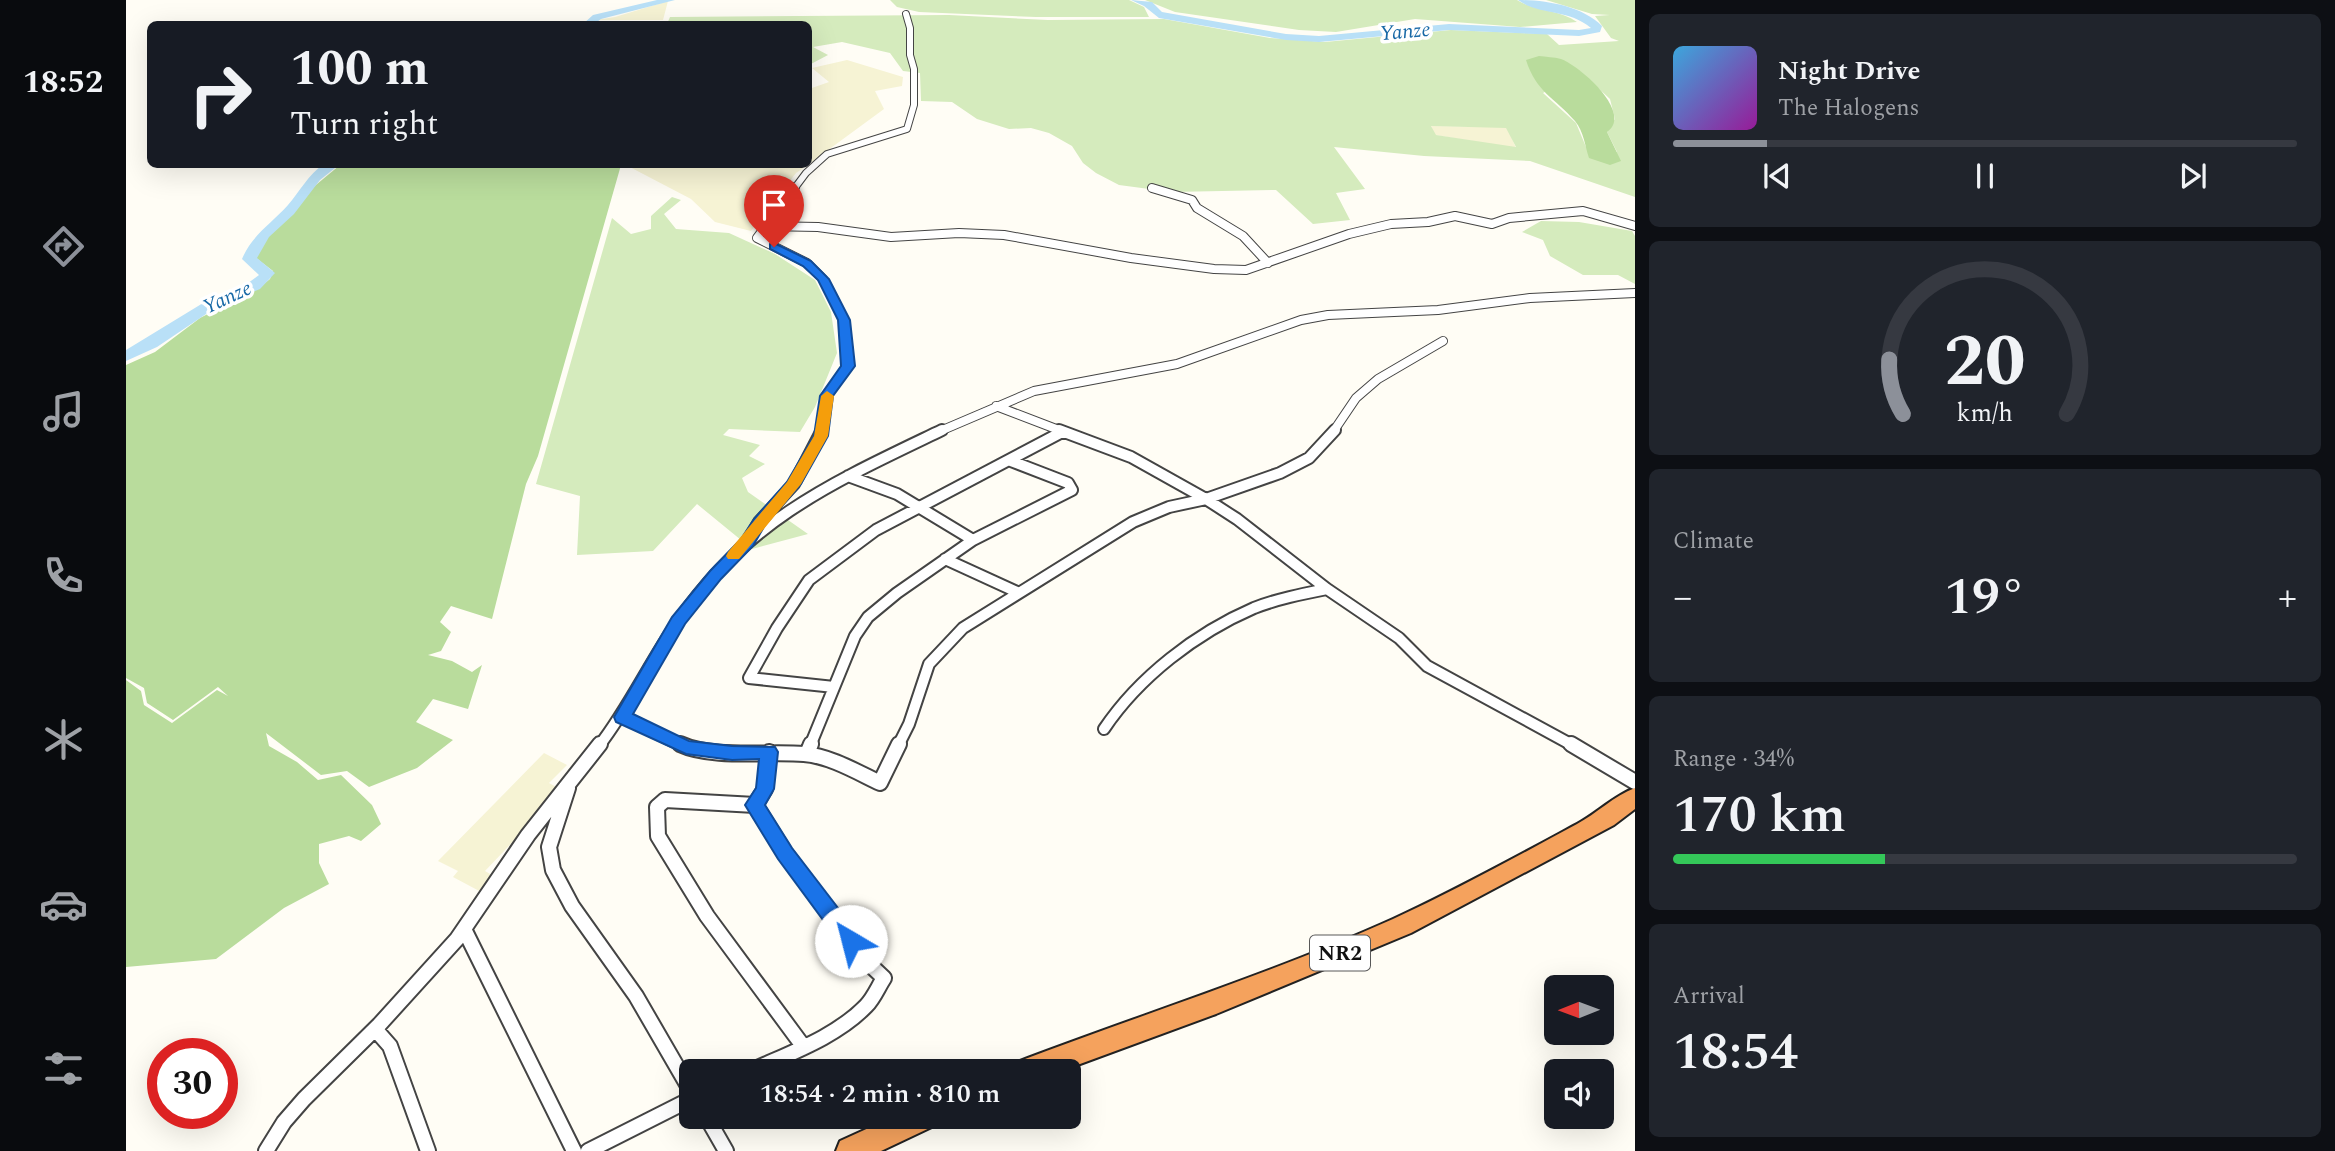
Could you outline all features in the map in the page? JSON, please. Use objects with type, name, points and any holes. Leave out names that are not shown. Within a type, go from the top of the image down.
[{"type":"highway","name":"NR2","points":[[1060,1059],[1253,988],[1402,926],[1517,869],[1606,819],[1635,797]]},
{"type":"highway","points":[[850,1151],[898,1129]]},
{"type":"street","points":[[812,167],[827,153],[907,129],[915,115],[916,105],[912,77],[914,69],[909,59],[911,26],[906,14]]},
{"type":"street","points":[[747,542],[759,522],[799,474],[821,436],[827,396],[848,366],[844,320],[823,279],[807,263],[757,238],[811,168]]},
{"type":"street","points":[[1152,188],[1192,200],[1197,208],[1243,236],[1268,263]]},
{"type":"street","points":[[765,226],[818,227],[891,237],[959,233],[1004,235],[1131,258],[1214,269],[1246,270],[1341,236],[1455,216],[1492,224],[1509,218],[1583,211],[1635,226]]},
{"type":"street","points":[[266,1151],[284,1122],[304,1099],[429,973],[464,929],[528,835],[622,717],[678,621],[715,575],[747,542],[797,504],[848,476],[996,406],[1051,387],[1177,364],[1312,317],[1438,310],[1530,298],[1635,293]]},
{"type":"street","points":[[622,717],[686,747],[732,753],[807,754],[880,783],[909,724],[929,664],[963,628],[1133,522],[1169,507],[1206,499],[1280,473],[1309,458],[1340,423],[1356,398],[1378,379],[1443,341]]},
{"type":"street","points":[[996,406],[1132,457],[1206,499],[1237,519],[1327,589],[1399,638],[1427,666],[1530,720],[1635,782]]},
{"type":"street","points":[[834,687],[750,678],[777,628],[809,580],[876,530],[1062,432]]},
{"type":"street","points":[[807,754],[855,636],[868,617],[897,593],[973,540],[1072,490],[1068,483],[1011,461]]},
{"type":"street","points":[[848,476],[888,491],[973,540]]},
{"type":"street","points":[[945,559],[1017,592]]},
{"type":"street","points":[[1104,729],[1133,691],[1216,630],[1245,613],[1270,603],[1327,589]]},
{"type":"street","points":[[755,805],[765,789],[769,752]]},
{"type":"street","points":[[570,781],[549,847],[553,870],[572,906],[636,996],[679,1070]]},
{"type":"street","points":[[755,805],[665,800],[657,807],[658,836],[707,916],[803,1046]]},
{"type":"street","points":[[755,805],[785,853],[867,962],[884,978],[867,1005],[803,1046],[776,1059]]},
{"type":"street","points":[[464,929],[574,1151]]},
{"type":"street","points":[[375,1030],[390,1046],[428,1151]]},
{"type":"street","points":[[588,1151],[679,1105]]},
{"type":"street","points":[[713,1129],[726,1151]]},
{"type":"shaded area","points":[[668,1],[663,20],[596,20],[615,17]]},
{"type":"shaded area","points":[[847,60],[903,77],[902,86],[875,91],[884,109],[812,162],[812,88],[829,82],[812,68]]},
{"type":"shaded area","points":[[1431,126],[1507,127],[1516,148],[1435,135]]},
{"type":"shaded area","points":[[632,168],[804,168],[796,173],[751,231],[715,222],[691,199]]},
{"type":"shaded area","points":[[544,753],[567,765],[549,783],[562,790],[485,871],[497,878],[483,893],[453,877],[458,871],[438,861]]},
{"type":"green space","points":[[890,0],[1129,0],[1144,7],[1149,17],[1036,17],[919,12],[897,7]]},
{"type":"green space","points":[[1145,0],[1517,0],[1577,22],[1520,27],[1415,19],[1336,32],[1299,30],[1175,12]]},
{"type":"green space","points":[[1546,0],[1635,0],[1635,197],[1530,161],[1424,156],[1334,147],[1365,189],[1336,193],[1350,220],[1313,224],[1276,190],[1172,192],[1119,185],[1096,173],[1083,163],[1072,146],[1049,133],[1031,128],[1009,129],[977,119],[952,102],[921,101],[920,73],[903,71],[890,53],[842,42],[813,47],[828,55],[812,63],[812,21],[668,21],[670,17],[949,15],[1048,20],[1164,19],[1270,38],[1325,42],[1451,30],[1547,34],[1559,45],[1619,41],[1611,38],[1595,16],[1610,15],[1592,14]],"holes":[[[1580,71],[1610,99],[1615,119],[1607,132],[1617,152],[1586,147],[1576,123],[1543,93]],[[1431,126],[1506,128],[1516,147],[1436,135]]]},
{"type":"green space","points":[[1539,56],[1558,58],[1570,63],[1601,91],[1614,114],[1614,124],[1607,132],[1621,161],[1610,165],[1589,158],[1578,125],[1541,87],[1530,71],[1526,60]]},
{"type":"green space","points":[[336,168],[620,168],[538,456],[526,484],[492,619],[451,606],[440,622],[451,632],[441,651],[428,655],[452,661],[472,672],[482,665],[468,709],[433,699],[416,722],[453,740],[417,768],[369,787],[347,771],[321,775],[266,733],[269,746],[297,762],[318,780],[341,775],[372,805],[381,824],[361,841],[349,836],[319,844],[319,863],[329,884],[284,908],[216,959],[126,967],[126,680],[141,691],[144,705],[172,723],[217,690],[228,696],[218,687],[173,720],[147,703],[144,688],[126,678],[126,365],[155,352],[200,318],[260,287],[270,279],[273,271],[256,258],[258,244],[302,202],[311,189]]},
{"type":"green space","points":[[672,197],[681,200],[664,214],[676,229],[729,233],[775,254],[815,280],[831,312],[837,353],[815,407],[800,432],[729,429],[723,435],[760,445],[749,456],[765,464],[742,478],[748,492],[808,534],[752,549],[697,504],[653,551],[577,555],[580,496],[536,484],[612,218],[631,234],[651,229],[651,216]]},
{"type":"green space","points":[[1541,221],[1579,222],[1632,231],[1635,236],[1635,284],[1618,275],[1583,275],[1550,256],[1543,240],[1522,232]]},
{"type":"waterway","name":"Yanze","points":[[592,21],[597,17],[670,0]]},
{"type":"waterway","name":"Yanze","points":[[1136,0],[1148,4],[1159,15],[1286,37],[1319,39],[1449,27],[1579,33],[1596,30],[1597,26],[1580,15],[1523,0]]},
{"type":"waterway","name":"Yanze","points":[[126,356],[152,343],[213,303],[260,283],[268,273],[249,259],[253,249],[290,211],[315,178],[328,168]]},
{"type":"slow traffic","points":[[734,556],[747,542],[759,522],[794,484],[821,436],[827,396]]},
{"type":"route","points":[[774,247],[807,263],[823,279],[844,320],[849,352],[848,366],[827,396],[821,436],[794,484],[759,522],[747,542],[715,575],[678,621],[622,717],[686,747],[732,753],[769,752],[765,789],[755,805],[785,853],[851,941]]}]
